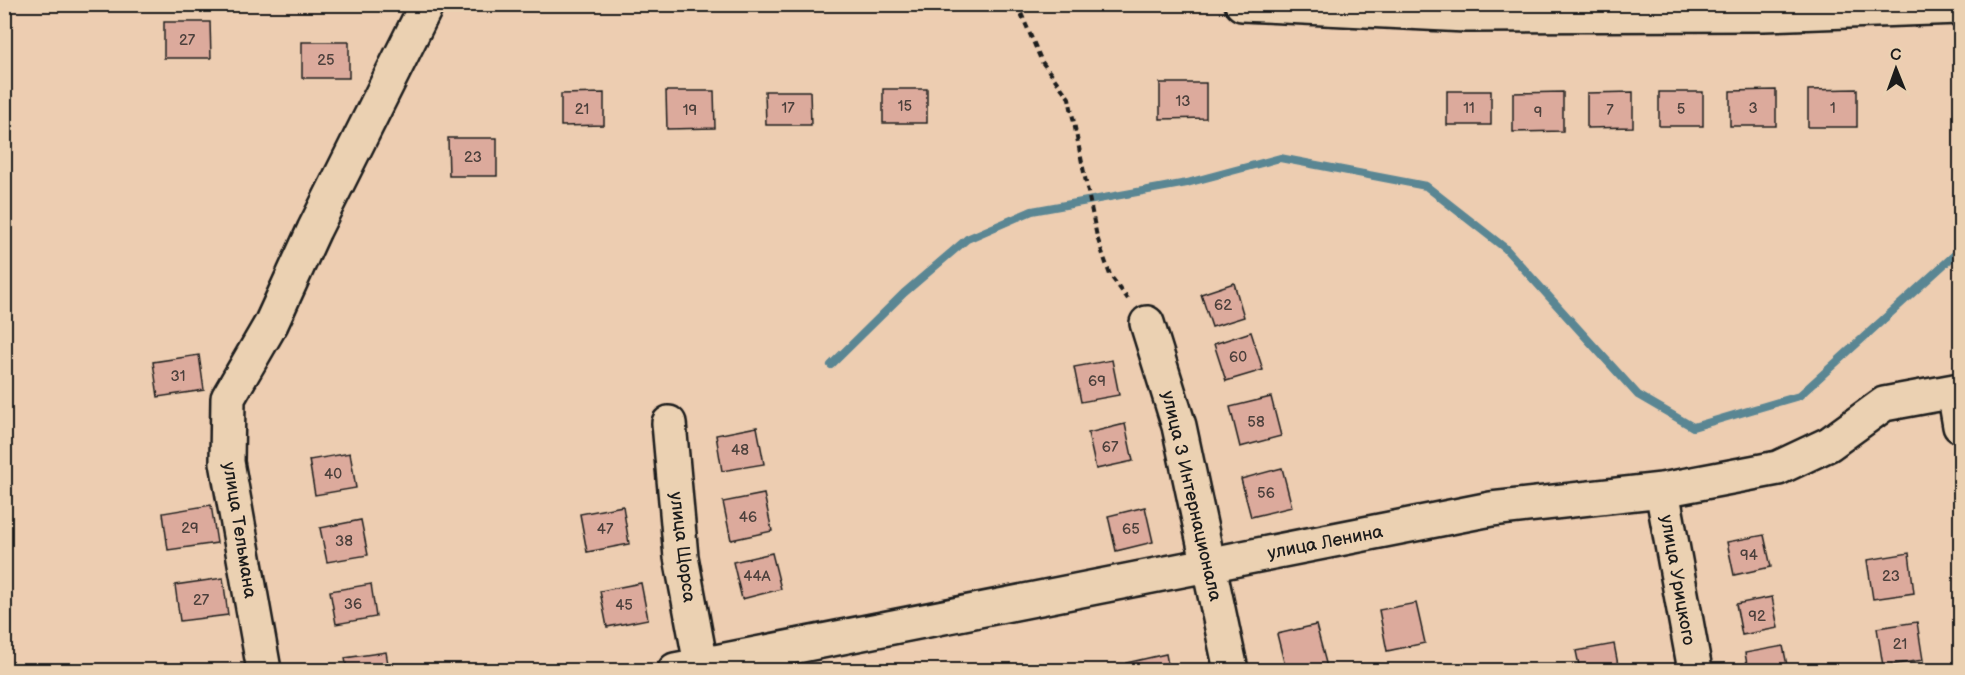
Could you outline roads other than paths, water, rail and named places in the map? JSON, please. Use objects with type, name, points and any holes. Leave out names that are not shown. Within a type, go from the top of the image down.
[{"type":"street","name":"улица Тельмана","points":[[264,670],[227,462],[228,398],[271,324],[314,230],[426,4]]},
{"type":"street","points":[[1242,4],[1466,15],[1763,14],[1960,8]]},
{"type":"street","name":"улица 3 Интернационала","points":[[1147,323],[1179,426],[1231,670]]},
{"type":"street","points":[[1957,390],[1960,426]]},
{"type":"street","name":"улица Ленина","points":[[693,669],[1491,509],[1662,490],[1778,468],[1829,444],[1884,404],[1957,390]]},
{"type":"street","name":"улица Щорса","points":[[669,423],[693,669]]},
{"type":"street","name":"улица Урицкого","points":[[1662,490],[1695,670]]},
{"type":"waterway","points":[[831,365],[904,293],[967,239],[1032,211],[1187,183],[1280,158],[1426,186],[1505,248],[1638,395],[1693,427],[1799,396],[1960,250]]}]
